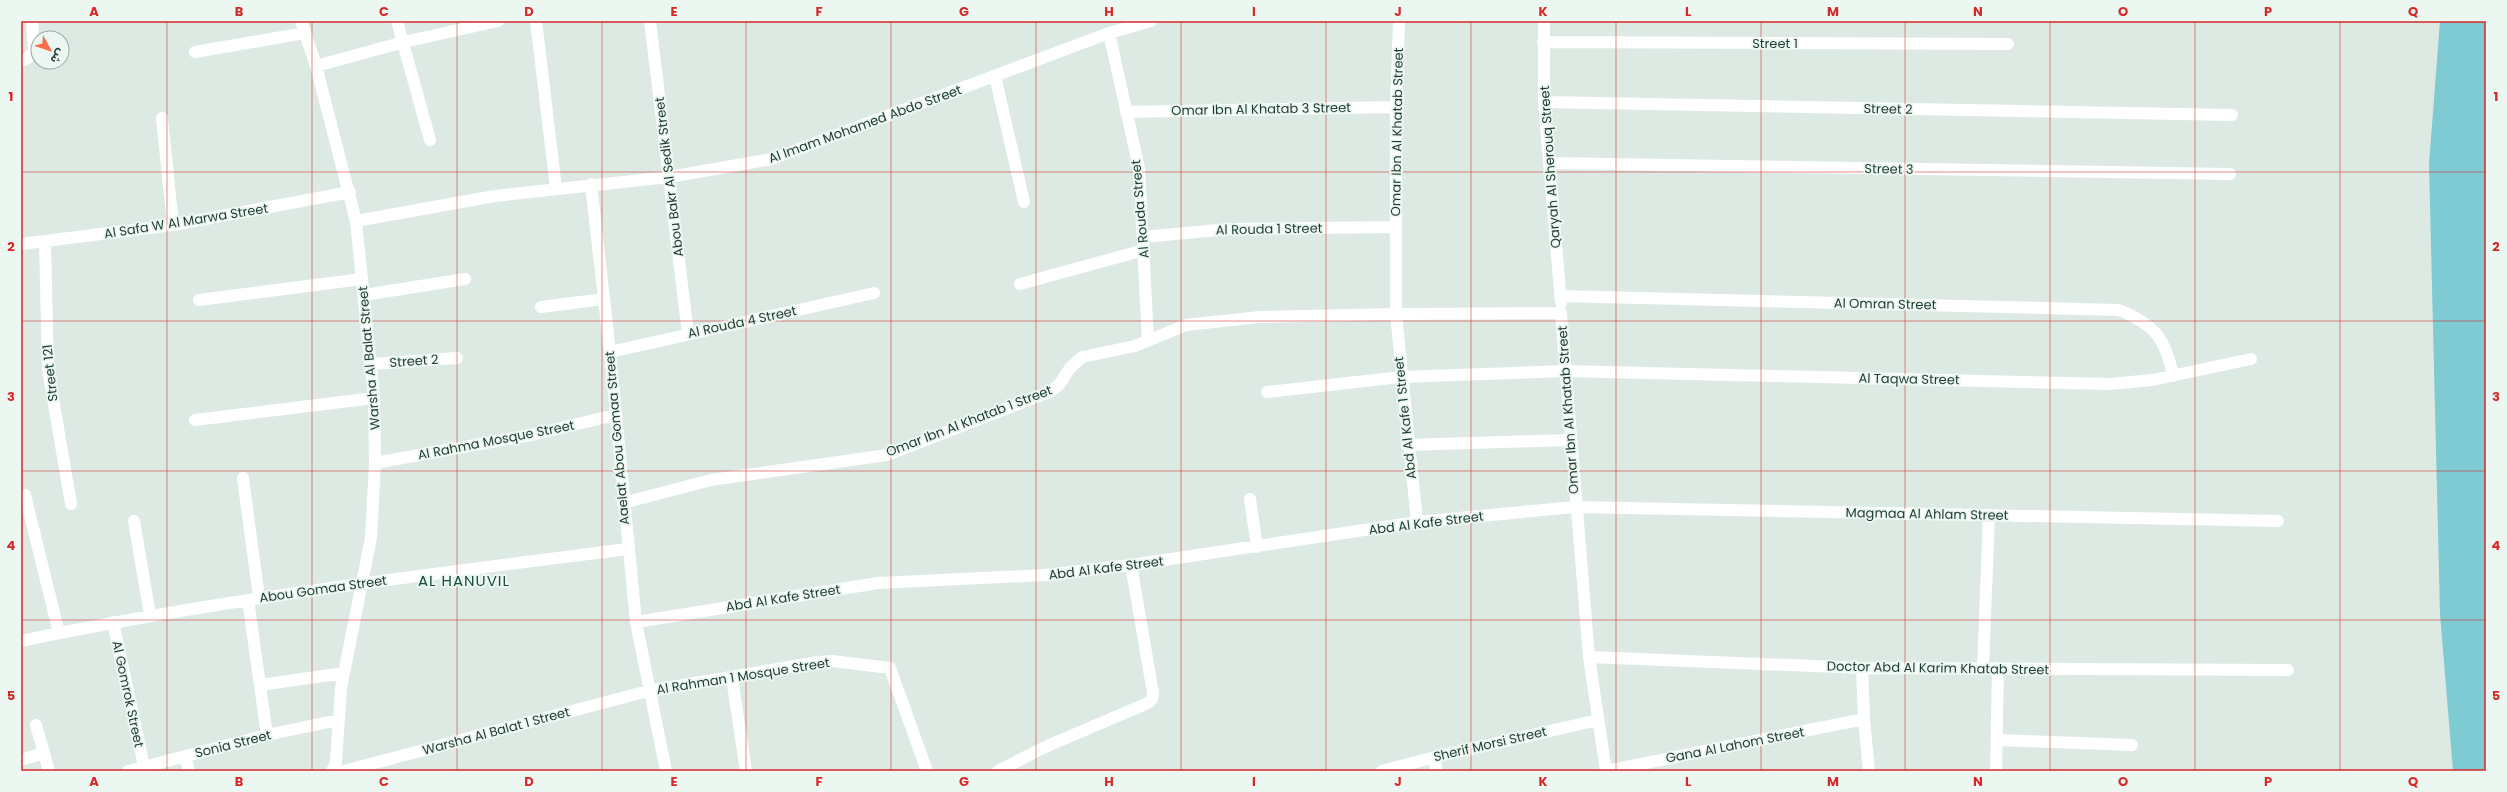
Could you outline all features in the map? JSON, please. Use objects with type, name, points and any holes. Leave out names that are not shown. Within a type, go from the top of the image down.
[{"type":"street","points":[[21,61],[28,58],[34,51],[32,21]]},
{"type":"street","name":"Warsha Al Balat Street","points":[[301,21],[316,66],[350,192],[356,221],[374,398],[375,463],[371,538],[344,673],[338,720],[336,762],[332,771]]},
{"type":"street","points":[[397,21],[430,140]]},
{"type":"street","points":[[316,66],[404,42],[498,21]]},
{"type":"street","points":[[536,21],[556,188]]},
{"type":"street","name":"Abou Bakr Al Sedik Street","points":[[650,21],[688,334]]},
{"type":"street","name":"Al Imam Mohamed Abdo Street","points":[[356,221],[495,196],[591,184],[669,177],[747,164],[794,152],[995,76],[1112,28],[1151,21]]},
{"type":"street","name":"Omar Ibn Al Khatab Street","points":[[1399,21],[1396,107],[1396,314],[1561,313],[1575,507],[1589,657],[1606,771]]},
{"type":"street","name":"Qaryah Al Sherouq Street","points":[[1544,21],[1544,102],[1561,313]]},
{"type":"street","name":"Al Rouda Street","points":[[1112,28],[1126,112],[1139,168],[1144,237],[1148,341]]},
{"type":"street","points":[[196,52],[305,33]]},
{"type":"street","name":"Street 1","points":[[1543,42],[2008,44]]},
{"type":"street","points":[[995,76],[1024,202]]},
{"type":"street","name":"Street 2","points":[[1544,102],[2232,115]]},
{"type":"street","name":"Omar Ibn Al Khatab 3 Street","points":[[1126,112],[1396,107]]},
{"type":"street","points":[[162,118],[173,225]]},
{"type":"street","name":"Street 3","points":[[1549,163],[2230,174]]},
{"type":"street","name":"Aaelat Abou Gomaa Street","points":[[591,184],[610,352],[627,549],[636,622],[648,691],[666,771]]},
{"type":"street","name":"Al Safa W Al Marwa Street","points":[[21,244],[173,225],[350,192]]},
{"type":"street","name":"Al Rouda 1 Street","points":[[1144,237],[1229,229],[1395,227]]},
{"type":"street","name":"Street 121","points":[[46,242],[48,369],[71,504]]},
{"type":"street","points":[[1020,284],[1144,250]]},
{"type":"street","points":[[199,300],[362,279]]},
{"type":"street","points":[[364,295],[465,279]]},
{"type":"street","name":"Al Rouda 4 Street","points":[[610,352],[874,293]]},
{"type":"street","name":"Al Omran Street","points":[[1560,296],[2119,310],[2140,319],[2157,334],[2169,354],[2173,376]]},
{"type":"street","points":[[541,307],[604,299]]},
{"type":"street","name":"Omar Ibn Al Khatab 1 Street","points":[[623,503],[711,480],[887,455],[1049,392],[1059,385],[1075,362],[1082,357],[1132,347],[1186,325],[1258,317],[1396,314]]},
{"type":"street","name":"Abd Al Kafe 1 Street","points":[[1396,314],[1401,377],[1417,522]]},
{"type":"street","name":"Street 2","points":[[371,364],[457,358]]},
{"type":"street","name":"Al Taqwa Street","points":[[1267,392],[1401,377],[1565,371],[2110,384],[2173,376],[2251,359]]},
{"type":"street","points":[[195,420],[374,398]]},
{"type":"street","name":"Al Rahma Mosque Street","points":[[375,463],[529,435],[615,415]]},
{"type":"street","points":[[1408,445],[1570,440]]},
{"type":"street","points":[[243,478],[260,685],[267,735]]},
{"type":"street","points":[[25,495],[59,633]]},
{"type":"street","points":[[1250,499],[1257,547]]},
{"type":"street","name":"Magmaa Al Ahlam Street","points":[[1575,507],[2278,521]]},
{"type":"street","name":"Abd Al Kafe Street","points":[[636,622],[878,583],[1045,575],[1131,566],[1417,522],[1575,507]]},
{"type":"street","points":[[1983,668],[1989,515]]},
{"type":"street","points":[[134,521],[150,615]]},
{"type":"street","name":"Abou Gomaa Street","points":[[21,640],[150,615],[362,582],[627,549]]},
{"type":"street","points":[[998,771],[1045,747],[1148,703],[1152,699],[1153,693],[1131,566]]},
{"type":"street","name":"Al Gomrok Street","points":[[113,622],[144,766]]},
{"type":"street","name":"Doctor Abd Al Karim Khatab Street","points":[[1589,657],[1862,668],[2288,670]]},
{"type":"street","name":"Al Rahman 1 Mosque Street","points":[[648,691],[732,678],[818,662],[832,661],[885,666],[892,670],[927,771]]},
{"type":"street","points":[[1862,668],[1864,719],[1869,771]]},
{"type":"street","points":[[1996,771],[1998,668]]},
{"type":"street","points":[[260,685],[344,673]]},
{"type":"street","points":[[732,678],[746,771]]},
{"type":"street","name":"Warsha Al Balat 1 Street","points":[[344,771],[648,691]]},
{"type":"street","name":"Gana Al Lahom Street","points":[[1606,771],[1864,719]]},
{"type":"street","name":"Sonia Street","points":[[128,771],[267,735],[338,720]]},
{"type":"street","name":"Sherif Morsi Street","points":[[1382,771],[1435,757],[1598,720]]},
{"type":"street","points":[[36,725],[49,771]]},
{"type":"street","points":[[1997,740],[2132,745]]},
{"type":"street","points":[[21,760],[44,754]]},
{"type":"street","points":[[185,756],[189,771]]},
{"type":"street","points":[[1435,757],[1436,771]]},
{"type":"water","points":[[2440,21],[2486,21],[2486,771],[2453,771],[2440,614],[2429,164]]},
{"type":"district","name":"AL HANUVIL","points":[[464,580]]}]
